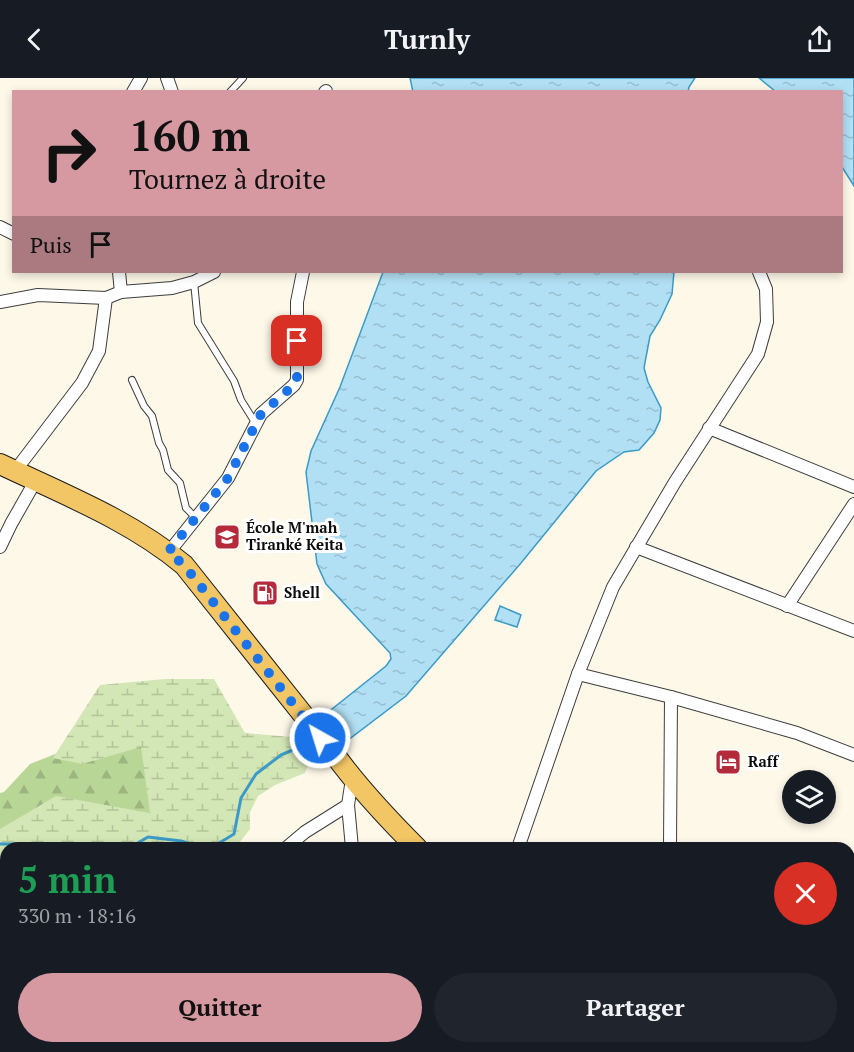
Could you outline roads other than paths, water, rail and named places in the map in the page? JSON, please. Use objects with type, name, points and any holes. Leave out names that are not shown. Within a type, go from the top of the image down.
[{"type":"main road","points":[[7,467],[140,533],[184,565],[351,778],[411,842]]},
{"type":"street","points":[[119,273],[121,292]]},
{"type":"street","points":[[0,302],[38,295],[106,298],[121,292],[172,288],[194,282],[212,273]]},
{"type":"street","points":[[168,552],[228,478],[261,414],[297,380],[297,302],[303,273]]},
{"type":"street","points":[[520,842],[578,674],[613,587],[709,428],[758,354],[767,322],[766,289],[759,273]]},
{"type":"street","points":[[7,467],[82,383],[99,351],[106,298]]},
{"type":"street","points":[[709,428],[854,487]]},
{"type":"street","points":[[0,547],[36,480]]},
{"type":"street","points":[[787,606],[854,504]]},
{"type":"street","points":[[636,547],[854,631]]},
{"type":"street","points":[[578,674],[671,697],[797,733],[854,755]]},
{"type":"street","points":[[670,842],[671,697]]},
{"type":"street","points":[[351,778],[348,805],[351,842]]},
{"type":"street","points":[[293,842],[348,805]]},
{"type":"lane","points":[[232,90],[243,78]]},
{"type":"lane","points":[[194,282],[198,322],[234,381],[241,400],[256,424]]},
{"type":"lane","points":[[132,380],[144,406],[152,416],[168,470],[180,483],[186,508],[196,518]]},
{"type":"water","points":[[410,78],[695,78],[688,90],[413,90]]},
{"type":"water","points":[[759,78],[854,78],[854,186],[843,169],[843,90],[774,90]]},
{"type":"water","points":[[383,273],[674,273],[672,294],[650,336],[644,368],[661,408],[660,420],[654,433],[639,450],[624,452],[596,471],[521,563],[406,696],[343,742],[320,720],[386,666],[391,659],[390,653],[326,584],[317,564],[306,472],[311,451],[340,387]]},
{"type":"water","points":[[500,606],[521,615],[517,627],[495,620]]},
{"type":"waterway","points":[[221,842],[234,834],[241,798],[256,774],[281,755],[314,739]]},
{"type":"waterway","points":[[139,842],[148,837],[184,842]]},
{"type":"place","name":"École M'mah Tiranké Keita","points":[[227,537]]},
{"type":"place","name":"Shell","points":[[265,593]]},
{"type":"place","name":"Raff","points":[[728,762]]}]
